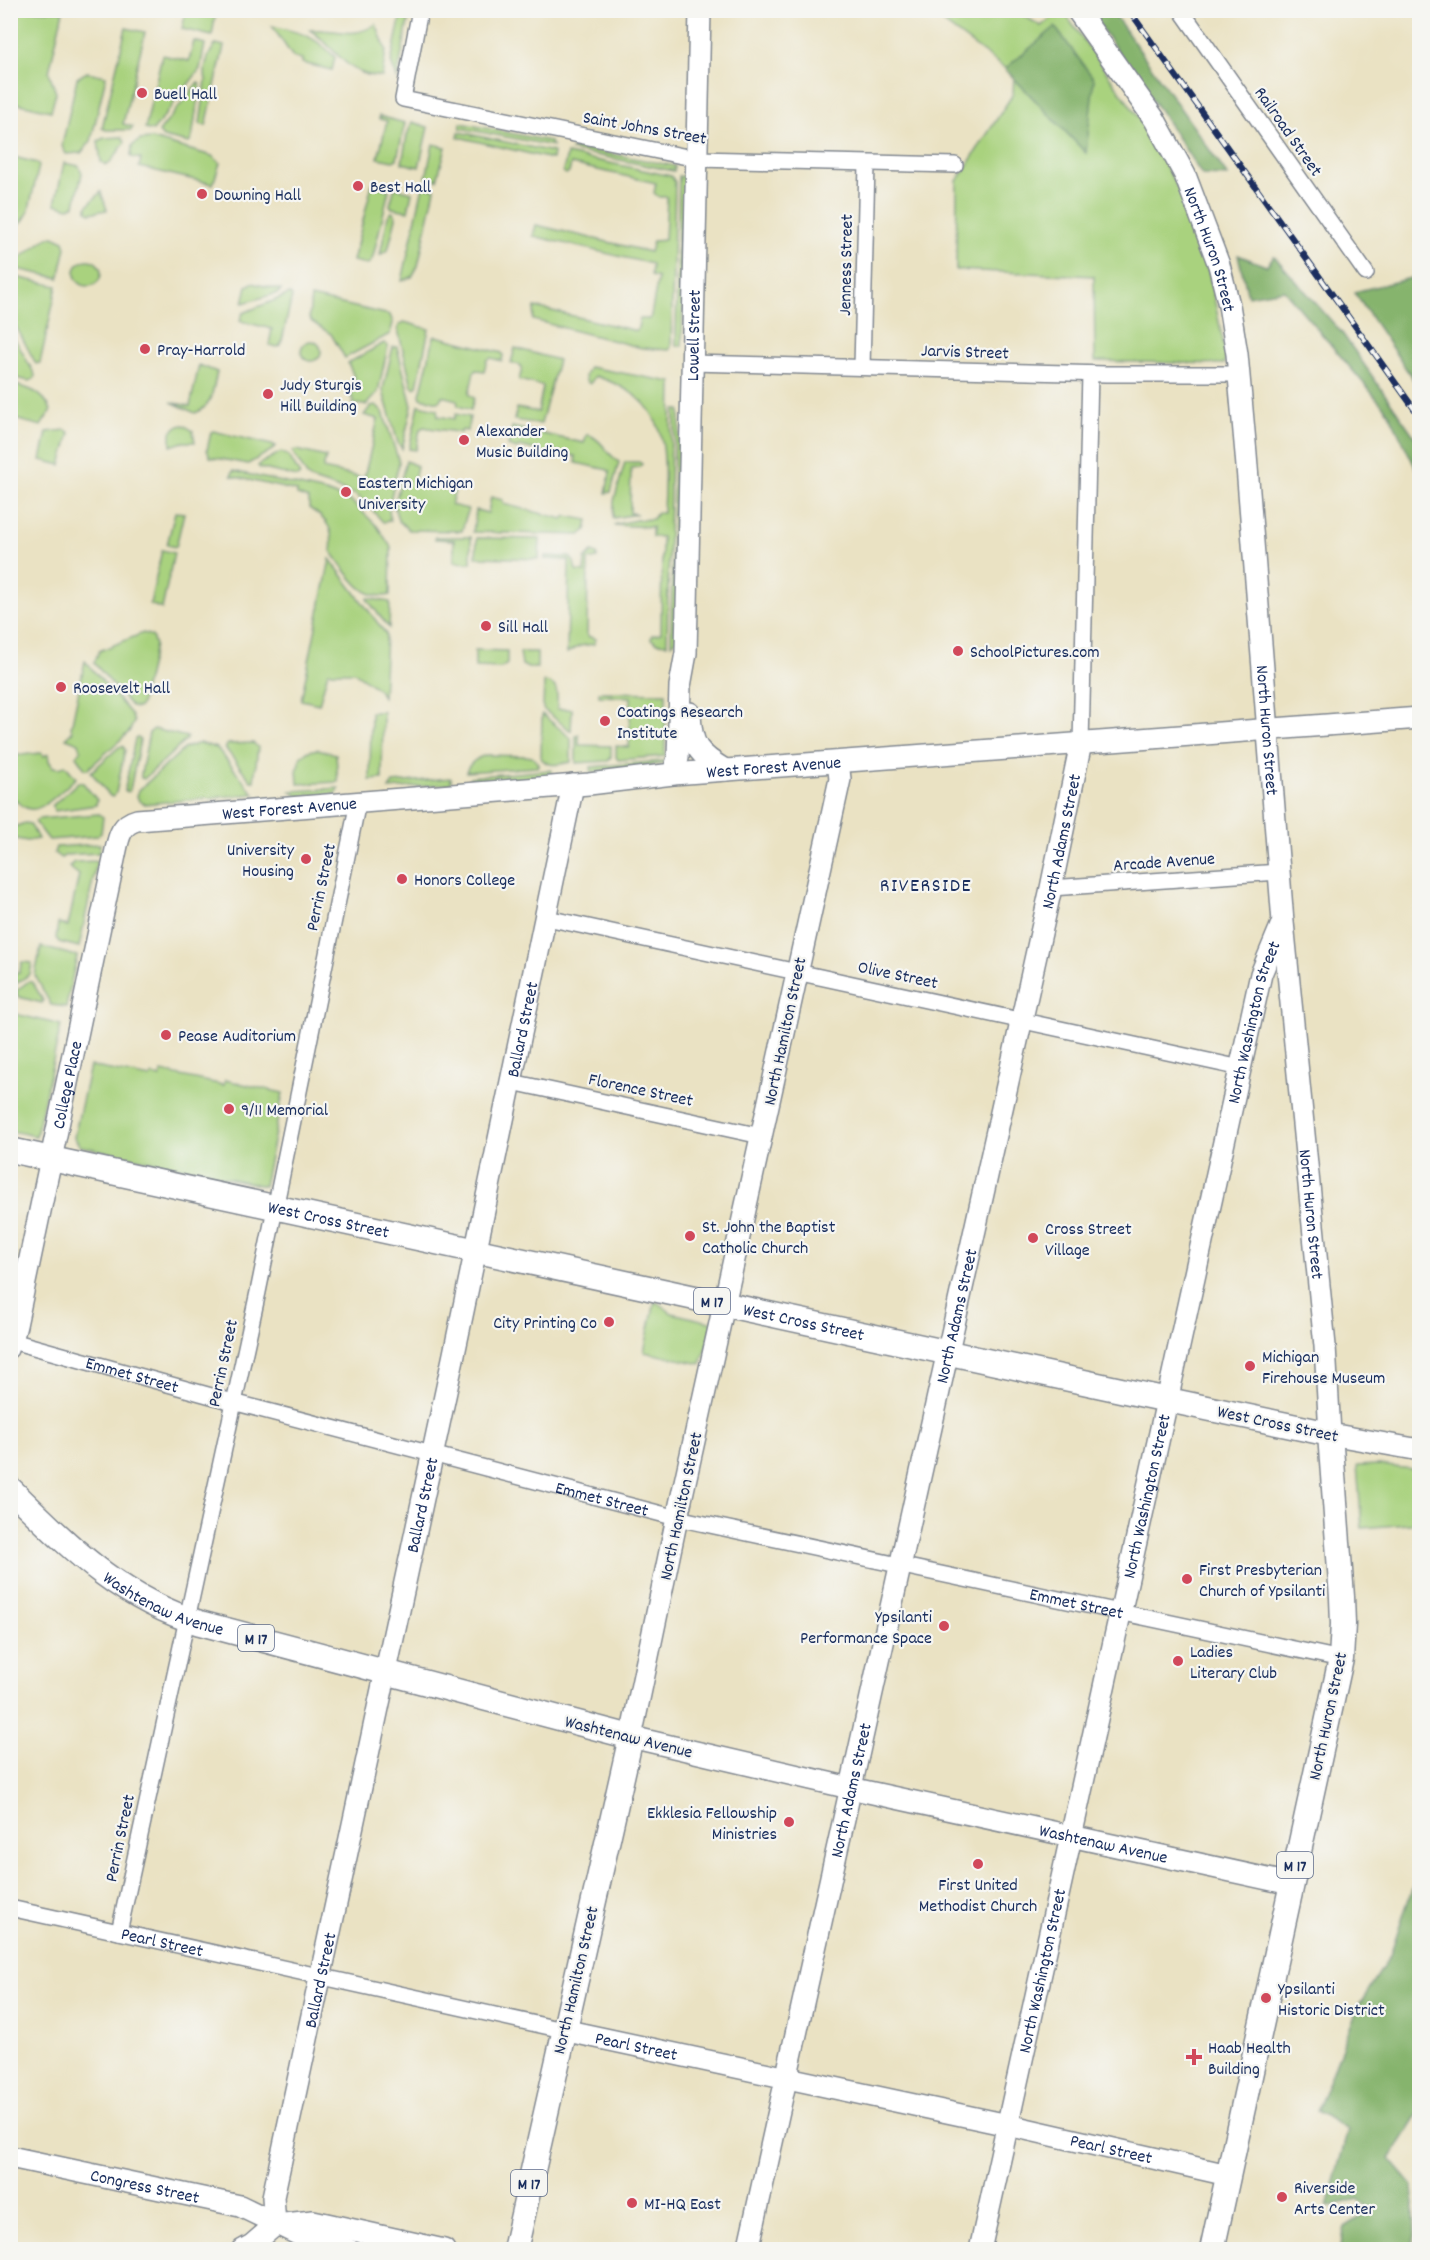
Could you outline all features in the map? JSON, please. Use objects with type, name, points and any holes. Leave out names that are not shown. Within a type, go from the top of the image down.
[{"type":"main road","name":"West Cross Street","points":[[10,1150],[1168,1401],[1330,1434]]},
{"type":"main road","name":"North Huron Street","points":[[1212,2250],[1341,1659],[1342,1597],[1330,1434]]},
{"type":"main road","name":"Washtenaw Avenue","points":[[10,1489],[72,1549],[108,1579],[143,1600],[186,1619],[631,1737]]},
{"type":"main road","name":"North Hamilton Street","points":[[515,2250],[631,1737]]},
{"type":"street","name":"Saint Johns Street","points":[[420,10],[403,99],[697,159],[955,165]]},
{"type":"street","name":"Lowell Street","points":[[700,10],[685,662],[693,741],[703,757],[725,771]]},
{"type":"street","name":"North Huron Street","points":[[1077,10],[1144,105],[1185,175],[1219,265],[1229,305],[1239,374],[1283,922],[1325,1346],[1330,1434]]},
{"type":"street","name":"Railroad Street","points":[[1181,10],[1366,273]]},
{"type":"street","name":"Jenness Street","points":[[862,367],[867,164]]},
{"type":"street","name":"Jarvis Street","points":[[691,363],[1090,374],[1239,374]]},
{"type":"street","name":"North Adams Street","points":[[748,2250],[1051,888],[1081,743],[1090,374]]},
{"type":"street","name":"Lowell Street","points":[[673,774],[678,758],[680,686],[685,662]]},
{"type":"street","name":"West Forest Avenue","points":[[130,822],[573,785],[673,774],[1419,718]]},
{"type":"street","name":"North Hamilton Street","points":[[631,1737],[840,779],[838,762]]},
{"type":"street","name":"Ballard Street","points":[[274,2225],[273,2197],[547,918],[573,785]]},
{"type":"street","name":"Perrin Street","points":[[119,1932],[233,1402],[358,802]]},
{"type":"street","name":"College Place","points":[[11,1344],[118,841],[124,826],[130,822]]},
{"type":"street","name":"Arcade Avenue","points":[[1051,888],[1280,872]]},
{"type":"street","name":"Olive Street","points":[[547,918],[1241,1068]]},
{"type":"street","name":"North Washington Street","points":[[980,2250],[1261,974],[1283,922]]},
{"type":"street","name":"Florence Street","points":[[512,1082],[761,1136]]},
{"type":"street","name":"Emmet Street","points":[[11,1344],[677,1518],[1341,1659]]},
{"type":"street","name":"West Cross Street","points":[[1330,1434],[1419,1450]]},
{"type":"street","name":"Washtenaw Avenue","points":[[631,1737],[850,1788],[1291,1884]]},
{"type":"street","name":"Pearl Street","points":[[10,1908],[1228,2175]]},
{"type":"street","name":"Congress Street","points":[[10,2157],[240,2206],[274,2225],[310,2240],[349,2250]]},
{"type":"street","points":[[243,2250],[274,2225],[313,2221],[444,2250]]},
{"type":"green space","points":[[11,10],[63,11],[49,72],[56,93],[51,111],[11,102]]},
{"type":"green space","points":[[926,10],[1016,11],[1041,26],[1059,11],[1063,11],[1149,132],[1182,197],[1209,273],[1226,356],[1224,364],[1095,361],[1094,276],[956,270],[957,181],[1013,94],[1014,75]]},
{"type":"green space","points":[[186,11],[216,11],[212,36],[182,29]]},
{"type":"green space","points":[[402,11],[410,11],[397,79],[391,62]]},
{"type":"green space","points":[[1089,11],[1112,11],[1228,176],[1202,175],[1161,112]]},
{"type":"green space","points":[[376,24],[386,50],[382,77],[367,75],[355,69],[310,30],[351,33]]},
{"type":"green space","points":[[272,26],[299,33],[320,43],[335,57],[332,70],[302,63],[302,59],[293,57]]},
{"type":"green space","points":[[1055,27],[1094,79],[1086,153],[1005,69]]},
{"type":"green space","points":[[126,28],[145,32],[123,124],[133,127],[131,130],[106,130],[102,128]]},
{"type":"green space","points":[[194,41],[205,44],[200,69],[153,131],[145,129],[162,55],[189,61]]},
{"type":"green space","points":[[216,44],[224,46],[206,126],[200,124],[206,66]]},
{"type":"green space","points":[[87,72],[106,76],[91,141],[81,153],[66,154],[62,146],[77,78]]},
{"type":"green space","points":[[198,82],[200,85],[192,138],[189,143],[163,137],[159,132]]},
{"type":"green space","points":[[379,116],[405,123],[397,159],[393,161],[378,158],[387,121],[379,119]]},
{"type":"green space","points":[[412,122],[428,127],[419,167],[402,163]]},
{"type":"green space","points":[[461,123],[549,141],[553,146],[460,128]]},
{"type":"green space","points":[[459,132],[553,152],[552,159],[458,137]]},
{"type":"green space","points":[[122,137],[124,144],[110,163],[107,165],[101,162],[98,141],[104,138]]},
{"type":"green space","points":[[152,139],[212,156],[220,163],[213,184],[139,167],[141,159],[131,157],[132,146],[140,140]]},
{"type":"green space","points":[[433,144],[446,147],[437,180],[426,178]]},
{"type":"green space","points":[[576,147],[675,166],[674,171],[571,150]]},
{"type":"green space","points":[[567,154],[671,176],[675,182],[671,347],[669,350],[642,348],[533,320],[535,307],[637,331],[640,319],[650,319],[651,315],[658,278],[651,276],[652,264],[533,236],[536,225],[650,252],[653,241],[665,240],[667,197],[659,197],[654,193],[656,183],[571,164],[569,173],[566,174],[563,172]]},
{"type":"green space","points":[[14,157],[37,163],[39,166],[28,213],[23,221],[11,230],[11,160]]},
{"type":"green space","points":[[64,163],[79,166],[82,173],[75,205],[69,208],[55,204]]},
{"type":"green space","points":[[679,176],[685,177],[682,346],[676,346],[676,341]]},
{"type":"green space","points":[[372,184],[389,190],[373,257],[370,263],[366,264],[353,261]]},
{"type":"green space","points":[[423,186],[435,189],[418,266],[412,277],[402,281]]},
{"type":"green space","points":[[397,188],[412,192],[408,211],[392,208],[390,205],[394,190]]},
{"type":"green space","points":[[101,192],[107,210],[90,213],[87,211],[87,206]]},
{"type":"green space","points":[[392,212],[396,218],[388,250],[380,255],[388,216]]},
{"type":"green space","points":[[53,236],[64,241],[66,247],[59,278],[12,268],[12,264]]},
{"type":"green space","points":[[1238,255],[1266,266],[1274,256],[1342,333],[1419,443],[1419,475],[1389,413],[1284,290],[1248,296]]},
{"type":"green space","points":[[88,260],[97,264],[101,273],[97,282],[88,286],[79,282],[75,273],[79,264]]},
{"type":"green space","points":[[11,276],[57,286],[40,363],[36,364],[11,317]]},
{"type":"green space","points":[[1420,276],[1419,388],[1354,292]]},
{"type":"green space","points":[[252,283],[281,290],[278,293],[243,303],[247,286]]},
{"type":"green space","points":[[290,294],[292,296],[281,345],[277,347],[269,345],[272,329],[240,321],[243,313]]},
{"type":"green space","points":[[311,297],[390,315],[393,323],[390,334],[345,358],[331,334],[309,318]]},
{"type":"green space","points":[[404,322],[429,329],[417,386],[414,388],[398,330],[399,325]]},
{"type":"green space","points":[[10,330],[35,375],[34,379],[29,381],[11,377]]},
{"type":"green space","points":[[436,336],[503,355],[502,361],[491,358],[487,360],[484,371],[474,372],[469,394],[474,398],[471,410],[458,406],[457,400],[442,396],[439,402],[421,398]]},
{"type":"green space","points":[[307,341],[315,341],[321,347],[321,355],[315,361],[307,361],[301,355],[301,347]]},
{"type":"green space","points":[[384,343],[388,346],[378,392],[366,405],[353,404],[354,399],[351,398],[355,379],[348,363]]},
{"type":"green space","points":[[393,347],[397,347],[412,406],[402,449],[398,443],[383,389]]},
{"type":"green space","points":[[515,348],[558,360],[541,424],[514,420],[517,408],[538,412],[543,386],[519,380],[522,369],[520,365],[511,363]]},
{"type":"green space","points":[[199,365],[217,372],[209,402],[195,413],[171,402],[190,406]]},
{"type":"green space","points":[[589,367],[672,382],[667,644],[657,643],[651,639],[652,635],[661,633],[662,537],[652,537],[652,527],[613,525],[653,519],[657,513],[663,513],[664,466],[659,428],[651,412],[638,398],[620,386],[595,376],[590,384],[586,381],[585,376]]},
{"type":"green space","points":[[11,384],[35,392],[48,404],[51,410],[41,426],[11,418]]},
{"type":"green space","points":[[376,405],[383,412],[399,462],[389,506],[390,521],[383,522],[364,501],[354,494],[307,476],[292,451],[297,450],[326,457],[323,469],[364,478],[378,419],[364,415],[371,406]]},
{"type":"green space","points":[[419,405],[437,409],[438,416],[454,419],[456,414],[470,417],[467,431],[462,430],[461,433],[424,427],[420,429],[416,450],[409,449]]},
{"type":"green space","points":[[675,410],[680,410],[677,640],[671,644]]},
{"type":"green space","points":[[184,425],[193,431],[195,442],[183,442],[171,446],[171,432],[178,426]]},
{"type":"green space","points":[[512,427],[584,443],[587,434],[592,436],[619,462],[611,492],[606,493],[610,473],[608,470],[576,463],[575,456],[553,451],[549,456],[520,446],[517,449],[508,446]]},
{"type":"green space","points":[[66,430],[70,433],[61,465],[41,460],[47,432]]},
{"type":"green space","points":[[213,431],[276,446],[248,464],[210,457],[207,450]]},
{"type":"green space","points":[[281,452],[289,456],[300,475],[297,477],[258,466]]},
{"type":"green space","points":[[406,461],[417,466],[414,481],[455,490],[451,505],[468,509],[462,531],[409,530],[398,520],[394,506]]},
{"type":"green space","points":[[625,462],[642,464],[631,468],[630,513],[637,514],[613,518],[614,501]]},
{"type":"green space","points":[[233,471],[326,492],[352,502],[377,526],[391,547],[390,595],[371,594],[355,583],[331,551],[332,537],[328,526],[309,508],[309,499],[297,495],[297,491],[231,476]]},
{"type":"green space","points":[[491,497],[503,500],[503,504],[563,519],[566,516],[588,520],[586,530],[580,535],[473,532],[476,510],[488,513]]},
{"type":"green space","points":[[175,512],[184,513],[176,547],[167,545]]},
{"type":"green space","points":[[435,537],[471,537],[471,563],[454,562],[454,540],[435,539]]},
{"type":"green space","points":[[477,538],[540,539],[539,559],[476,557]]},
{"type":"green space","points":[[162,550],[174,553],[162,609],[150,604]]},
{"type":"green space","points":[[592,552],[597,554],[597,558],[588,560],[587,636],[596,639],[594,644],[580,646],[567,653],[569,560],[545,559],[545,556],[570,557],[576,571],[584,572],[585,559]]},
{"type":"green space","points":[[330,559],[386,634],[383,697],[379,690],[354,672],[328,672],[319,704],[301,700]]},
{"type":"green space","points":[[367,599],[390,602],[389,628]]},
{"type":"green space","points":[[143,633],[152,636],[155,645],[141,705],[138,708],[132,707],[94,663],[99,651]]},
{"type":"green space","points":[[475,650],[507,651],[507,664],[501,668],[475,667]]},
{"type":"green space","points":[[520,652],[537,652],[537,668],[522,665]]},
{"type":"green space","points":[[85,661],[131,714],[134,722],[129,732],[88,769],[85,769],[76,756],[81,751],[79,743],[66,738],[73,731],[71,728]]},
{"type":"green space","points":[[544,682],[555,688],[557,709],[572,709],[571,731],[543,709]]},
{"type":"green space","points":[[599,692],[666,693],[665,756],[618,760],[616,746],[629,747],[631,697],[599,696]]},
{"type":"green space","points":[[371,712],[383,712],[382,779],[370,780]]},
{"type":"green space","points":[[542,714],[571,738],[571,762],[551,764],[541,758]]},
{"type":"green space","points":[[154,729],[187,737],[144,779],[141,778],[141,774],[149,733]]},
{"type":"green space","points":[[579,735],[579,745],[611,746],[611,757],[608,761],[576,763],[576,736]]},
{"type":"green space","points":[[137,737],[140,740],[128,792],[125,788]]},
{"type":"green space","points":[[200,743],[217,748],[254,794],[144,804],[139,801],[137,796],[139,790],[185,748]]},
{"type":"green space","points":[[253,743],[258,747],[254,781],[251,781],[225,748],[228,744]]},
{"type":"green space","points":[[123,746],[125,750],[116,793],[113,797],[91,772]]},
{"type":"green space","points":[[318,749],[336,754],[338,782],[298,784],[297,769],[301,756]]},
{"type":"green space","points":[[41,753],[44,756],[48,754],[53,767],[60,768],[65,765],[76,778],[48,803],[30,809],[22,806],[11,796],[11,756]]},
{"type":"green space","points":[[486,755],[532,757],[539,764],[537,767],[466,772],[474,761]]},
{"type":"green space","points":[[665,761],[662,764],[591,772],[591,767]]},
{"type":"green space","points":[[551,770],[551,776],[470,783],[470,777]]},
{"type":"green space","points":[[451,778],[451,784],[389,789],[393,783]]},
{"type":"green space","points":[[78,782],[83,783],[97,800],[96,805],[55,811],[52,806]]},
{"type":"green space","points":[[339,788],[335,794],[298,796],[291,791]]},
{"type":"green space","points":[[99,814],[103,817],[101,833],[97,836],[49,840],[35,822],[38,819]]},
{"type":"green space","points":[[25,823],[30,824],[38,839],[27,841],[11,838],[11,828]]},
{"type":"green space","points":[[100,844],[99,853],[66,855],[61,858],[54,853],[56,847]]},
{"type":"green space","points":[[97,861],[79,947],[59,942],[56,938],[58,923],[68,926],[79,875],[69,867],[74,862]]},
{"type":"green space","points":[[41,947],[77,956],[66,1007],[51,1005],[35,975]]},
{"type":"green space","points":[[22,962],[32,963],[30,974],[11,987],[11,972],[19,973]]},
{"type":"green space","points":[[29,981],[33,983],[43,1000],[42,1003],[17,995],[17,990]]},
{"type":"green space","points":[[11,1013],[61,1025],[36,1136],[11,1131]]},
{"type":"green space","points":[[90,1066],[150,1078],[152,1075],[160,1077],[162,1072],[224,1085],[225,1080],[283,1093],[264,1186],[80,1146],[74,1137]]},
{"type":"green space","points":[[655,1301],[672,1313],[714,1323],[701,1364],[644,1352]]},
{"type":"green space","points":[[1379,1465],[1419,1470],[1419,1523],[1362,1528],[1357,1466]]},
{"type":"green space","points":[[1419,1848],[1419,2113],[1390,2159],[1413,2186],[1415,2236],[1411,2249],[1340,2249],[1345,2227],[1372,2210],[1358,2199],[1327,2207],[1348,2130],[1317,2111],[1358,2007],[1390,1956],[1416,1877]]},
{"type":"railway","points":[[1129,10],[1420,417]]},
{"type":"place","name":"Buell Hall","points":[[142,93]]},
{"type":"place","name":"Best Hall","points":[[358,186]]},
{"type":"place","name":"Downing Hall","points":[[202,194]]},
{"type":"place","name":"Pray-Harrold","points":[[145,349]]},
{"type":"place","name":"Judy Sturgis Hill Building","points":[[268,394]]},
{"type":"place","name":"Alexander Music Building","points":[[464,440]]},
{"type":"place","name":"Eastern Michigan University","points":[[346,492]]},
{"type":"place","name":"Sill Hall","points":[[486,626]]},
{"type":"place","name":"SchoolPictures.com","points":[[958,651]]},
{"type":"place","name":"Roosevelt Hall","points":[[61,687]]},
{"type":"place","name":"Coatings Research Institute","points":[[605,721]]},
{"type":"place","name":"University Housing","points":[[306,859]]},
{"type":"place","name":"Honors College","points":[[402,879]]},
{"type":"place","name":"Pease Auditorium","points":[[166,1035]]},
{"type":"place","name":"9/11 Memorial","points":[[229,1109]]},
{"type":"place","name":"St. John the Baptist Catholic Church","points":[[690,1236]]},
{"type":"place","name":"Cross Street Village","points":[[1033,1238]]},
{"type":"place","name":"City Printing Co","points":[[609,1322]]},
{"type":"place","name":"Michigan Firehouse Museum","points":[[1250,1366]]},
{"type":"place","name":"First Presbyterian Church of Ypsilanti","points":[[1187,1579]]},
{"type":"place","name":"Ypsilanti Performance Space","points":[[944,1626]]},
{"type":"place","name":"Ladies Literary Club","points":[[1178,1661]]},
{"type":"place","name":"Ekklesia Fellowship Ministries","points":[[789,1822]]},
{"type":"place","name":"First United Methodist Church","points":[[978,1864]]},
{"type":"place","name":"Ypsilanti Historic District","points":[[1266,1998]]},
{"type":"place","name":"Haab Health Building","points":[[1194,2057]]},
{"type":"place","name":"Riverside Arts Center","points":[[1282,2197]]},
{"type":"place","name":"MI-HQ East","points":[[632,2203]]},
{"type":"district","name":"RIVERSIDE","points":[[926,884]]}]
